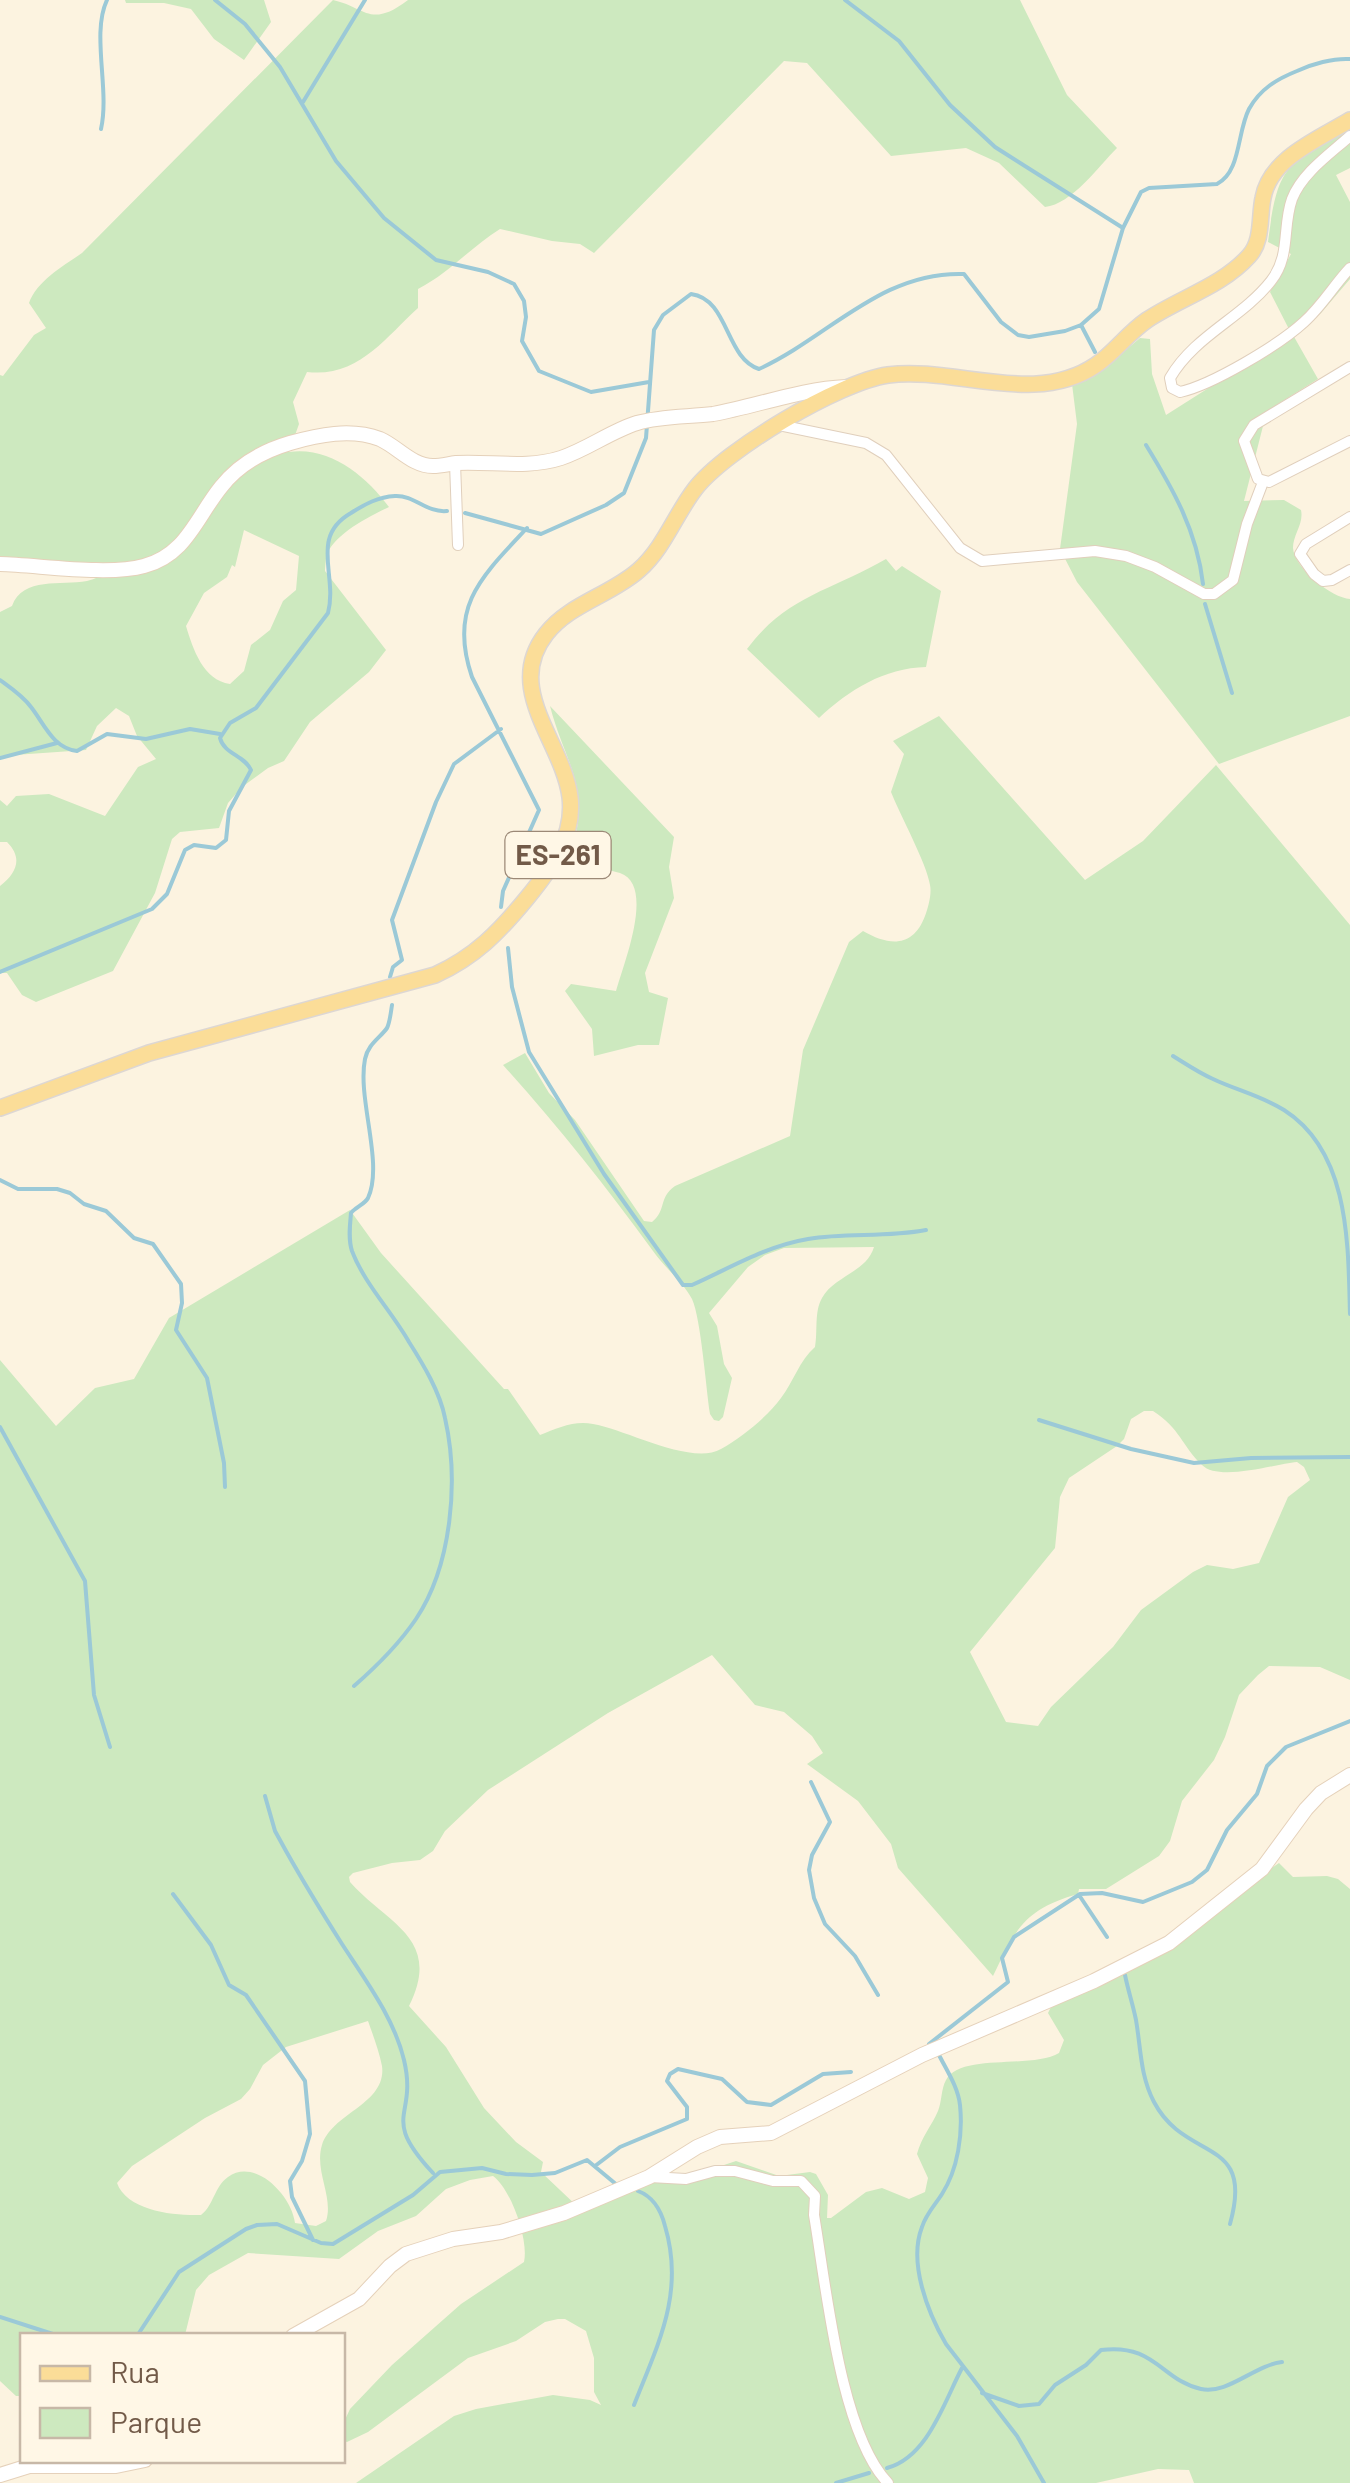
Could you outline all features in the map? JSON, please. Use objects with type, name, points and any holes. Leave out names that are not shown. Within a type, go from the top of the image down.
[{"type":"main road","name":"ES-261","points":[[0,1108],[149,1053],[435,975],[474,955],[493,939],[552,868],[569,819],[570,796],[530,687],[536,650],[546,632],[564,617],[641,568],[710,472],[779,426],[846,387],[870,378],[916,372],[1034,384],[1095,366],[1146,321],[1204,289],[1246,259],[1258,240],[1263,195],[1269,180],[1295,153],[1350,120]]},
{"type":"street","points":[[1350,136],[1306,176],[1292,196],[1283,262],[1271,282],[1198,343],[1170,378],[1172,388],[1180,392],[1224,374],[1298,328],[1350,268]]},
{"type":"street","points":[[1350,367],[1247,432],[1244,440],[1258,479],[1264,482],[1276,481],[1350,442]]},
{"type":"street","points":[[0,564],[139,568],[153,563],[190,536],[221,486],[238,470],[262,453],[314,437],[341,433],[368,436],[424,465],[539,464],[586,448],[638,422],[731,410],[817,388],[846,387]]},
{"type":"street","points":[[779,426],[866,442],[886,456],[960,548],[982,561],[1096,550],[1155,567],[1204,594],[1214,594],[1233,580],[1247,524],[1264,482]]},
{"type":"street","points":[[455,463],[458,545]]},
{"type":"street","points":[[1350,517],[1306,544],[1300,554],[1323,581],[1350,570]]},
{"type":"street","points":[[299,2333],[359,2299],[406,2254],[564,2213],[649,2176],[720,2137],[771,2133],[922,2055],[1170,1943],[1262,1869],[1306,1809],[1350,1775]]},
{"type":"street","points":[[649,2176],[686,2179],[715,2171],[734,2171],[773,2181],[801,2182],[810,2190],[843,2376],[863,2447],[888,2483]]},
{"type":"street","points":[[0,2475],[29,2466],[130,2463]]},
{"type":"green space","points":[[125,0],[264,0],[271,22],[244,60],[214,39],[191,9]]},
{"type":"green space","points":[[333,0],[376,15],[408,0],[1020,0],[1067,95],[1117,148],[1075,192],[1045,207],[999,163],[966,148],[891,156],[807,63],[784,61],[594,253],[580,244],[500,229],[418,289],[418,308],[369,353],[341,369],[307,372],[293,402],[299,424],[289,452],[319,454],[346,466],[389,507],[354,526],[331,546],[325,571],[386,650],[369,672],[310,722],[284,761],[242,787],[228,803],[219,828],[180,832],[172,839],[155,893],[113,971],[36,1002],[22,995],[7,973],[0,973],[0,886],[11,876],[16,860],[7,842],[0,842],[0,800],[7,806],[16,796],[49,794],[105,816],[138,767],[156,759],[137,736],[129,716],[116,708],[97,726],[86,750],[0,756],[0,612],[34,586],[87,581],[111,571],[0,565],[0,375],[34,335],[46,328],[29,303],[33,295],[51,275],[82,253]],"holes":[[[244,530],[299,556],[296,590],[283,601],[270,630],[251,645],[244,671],[230,684],[213,676],[196,653],[186,626],[204,593],[227,577],[232,565],[235,567]]]},
{"type":"green space","points":[[1350,127],[1350,168],[1336,175],[1350,202],[1350,279],[1321,313],[1293,335],[1318,379],[1278,404],[1263,426],[1244,501],[1284,500],[1301,510],[1293,543],[1295,556],[1315,581],[1350,599],[1350,716],[1219,764],[1077,582],[1060,549],[1077,424],[1072,384],[1099,373],[1140,338],[1150,339],[1152,374],[1166,415],[1292,335],[1270,292],[1291,254],[1268,242],[1276,197],[1288,170],[1298,160]]},
{"type":"green space","points":[[886,559],[896,571],[902,566],[941,591],[926,667],[896,671],[868,682],[819,718],[747,649],[794,605]]},
{"type":"green space","points":[[550,706],[674,837],[669,867],[674,898],[645,973],[649,992],[668,998],[659,1045],[638,1045],[594,1056],[592,1029],[565,991],[571,984],[616,991],[634,927],[636,893],[630,880],[588,862],[573,847],[578,825],[577,790]]},
{"type":"green space","points":[[939,716],[1085,880],[1143,841],[1216,765],[1350,925],[1350,1680],[1320,1667],[1269,1666],[1258,1675],[1239,1695],[1214,1760],[1182,1801],[1170,1841],[1159,1856],[1106,1889],[1079,1889],[1078,1894],[1034,1914],[1016,1933],[993,1976],[898,1868],[891,1844],[858,1801],[807,1764],[823,1753],[812,1736],[784,1712],[755,1705],[712,1655],[608,1713],[488,1790],[445,1831],[433,1851],[420,1860],[353,1873],[350,1882],[406,1934],[415,1948],[418,1983],[409,2006],[446,2047],[484,2108],[516,2142],[543,2162],[541,2172],[579,2208],[636,2179],[682,2179],[736,2161],[779,2176],[816,2174],[828,2195],[827,2218],[831,2218],[866,2192],[882,2188],[909,2199],[925,2192],[928,2178],[917,2154],[938,2111],[946,2080],[966,2067],[1047,2058],[1059,2053],[1064,2040],[1048,2013],[1054,2001],[1116,1976],[1279,1863],[1293,1877],[1338,1879],[1350,1889],[1350,2483],[1194,2483],[1189,2470],[1158,2469],[1096,2483],[356,2483],[454,2416],[553,2395],[601,2405],[594,2392],[594,2358],[586,2331],[558,2319],[545,2322],[516,2341],[468,2358],[368,2432],[345,2442],[345,2420],[350,2409],[392,2365],[461,2304],[524,2262],[524,2241],[517,2216],[493,2176],[446,2189],[416,2216],[378,2231],[339,2259],[248,2253],[209,2275],[196,2290],[185,2333],[20,2333],[20,2396],[16,2396],[0,2381],[0,1360],[56,1426],[95,1388],[134,1379],[169,1318],[350,1210],[381,1253],[508,1389],[540,1435],[566,1425],[586,1423],[693,1453],[721,1449],[737,1439],[775,1405],[815,1347],[822,1298],[834,1284],[865,1262],[874,1247],[784,1248],[748,1267],[709,1313],[717,1326],[724,1364],[732,1378],[723,1417],[714,1420],[692,1299],[503,1065],[525,1053],[549,1093],[575,1120],[644,1221],[657,1218],[666,1195],[675,1186],[790,1136],[803,1050],[849,942],[863,931],[891,941],[907,939],[925,916],[928,876],[891,792],[904,754],[893,741]],"holes":[[[1144,1411],[1153,1411],[1210,1470],[1233,1472],[1297,1462],[1310,1480],[1288,1497],[1259,1563],[1233,1569],[1207,1565],[1193,1572],[1141,1610],[1113,1647],[1051,1707],[1038,1726],[1006,1722],[970,1652],[1055,1548],[1060,1497],[1069,1478],[1117,1446],[1131,1419]],[[368,2021],[381,2060],[381,2079],[376,2090],[336,2124],[322,2145],[320,2164],[328,2212],[326,2221],[316,2226],[295,2223],[280,2191],[249,2172],[239,2172],[223,2181],[201,2215],[141,2206],[122,2192],[117,2183],[132,2166],[241,2099],[263,2065],[286,2047]]]},
{"type":"waterway","points":[[101,129],[100,45],[107,0]]},
{"type":"waterway","points":[[215,0],[245,24],[280,67],[336,161],[384,218],[436,260],[488,272],[514,284],[524,301],[522,341],[539,371],[591,392],[649,382]]},
{"type":"waterway","points":[[303,102],[365,0]]},
{"type":"waterway","points":[[845,0],[899,41],[950,105],[995,147],[1123,228]]},
{"type":"waterway","points":[[465,513],[541,534],[624,493],[646,438],[654,330],[663,315],[691,294],[713,306],[739,353],[759,369],[881,294],[934,276],[964,274],[1001,322],[1018,335],[1029,337],[1081,325],[1099,309],[1123,228],[1141,192],[1149,188],[1217,184],[1235,161],[1245,118],[1264,90],[1309,66],[1350,59]]},
{"type":"waterway","points":[[1081,325],[1095,352]]},
{"type":"waterway","points":[[1146,445],[1189,528],[1203,584]]},
{"type":"waterway","points":[[0,972],[152,909],[167,894],[185,850],[194,845],[216,848],[226,840],[229,811],[251,770],[220,738],[230,723],[256,708],[328,613],[331,533],[351,513],[389,497],[402,496],[447,511]]},
{"type":"waterway","points":[[501,907],[503,891],[539,810],[472,677],[464,631],[473,595],[483,578],[527,528]]},
{"type":"waterway","points":[[1205,604],[1232,693]]},
{"type":"waterway","points":[[0,680],[24,699],[50,735],[77,751],[107,734],[146,739],[190,729],[220,734]]},
{"type":"waterway","points":[[390,977],[393,967],[402,960],[392,920],[436,802],[454,764],[501,729]]},
{"type":"waterway","points":[[0,758],[57,743]]},
{"type":"waterway","points":[[508,948],[512,987],[529,1052],[604,1174],[683,1285],[692,1285],[793,1242],[926,1230]]},
{"type":"waterway","points":[[354,1686],[402,1637],[428,1597],[445,1548],[451,1495],[449,1442],[439,1398],[402,1331],[364,1274],[350,1242],[351,1213],[367,1200],[372,1184],[365,1059],[371,1045],[387,1028],[392,1005]]},
{"type":"waterway","points":[[1173,1056],[1208,1077],[1284,1110],[1306,1128],[1322,1150],[1333,1175],[1346,1230],[1350,1314]]},
{"type":"waterway","points":[[0,1180],[18,1189],[70,1193],[84,1204],[106,1211],[134,1238],[153,1244],[181,1284],[182,1303],[176,1330],[207,1378],[225,1487]]},
{"type":"waterway","points":[[1039,1420],[1131,1449],[1194,1463],[1350,1457]]},
{"type":"waterway","points":[[0,1427],[85,1581],[94,1695],[110,1747]]},
{"type":"waterway","points":[[929,2044],[1008,1982],[1002,1958],[1014,1937],[1080,1894],[1102,1893],[1143,1902],[1192,1882],[1207,1870],[1227,1830],[1257,1794],[1267,1766],[1286,1747],[1350,1721]]},
{"type":"waterway","points":[[811,1782],[830,1822],[812,1855],[809,1870],[814,1898],[825,1924],[855,1956],[878,1995]]},
{"type":"waterway","points":[[265,1796],[275,1831],[393,2029],[407,2079],[404,2127],[417,2154],[433,2173]]},
{"type":"waterway","points":[[173,1894],[211,1945],[229,1985],[246,1995],[305,2081],[310,2134],[302,2161],[290,2181],[292,2197],[313,2240]]},
{"type":"waterway","points":[[1079,1895],[1107,1937]]},
{"type":"waterway","points":[[1125,1975],[1149,2092],[1167,2121],[1225,2162],[1233,2176],[1235,2196],[1230,2224]]},
{"type":"waterway","points":[[939,2055],[957,2092],[961,2128],[952,2174],[926,2218],[918,2241],[922,2287],[946,2344],[1017,2436],[1044,2483]]},
{"type":"waterway","points":[[595,2166],[620,2147],[687,2119],[687,2107],[667,2081],[678,2069],[722,2079],[747,2102],[771,2105],[823,2074],[851,2072]]},
{"type":"waterway","points":[[139,2333],[179,2272],[257,2225],[277,2224],[321,2243],[333,2244],[413,2195],[440,2172],[482,2168],[532,2175],[555,2173],[587,2160],[617,2185]]},
{"type":"waterway","points":[[634,2405],[666,2318],[672,2274],[661,2215],[653,2200],[638,2191]]},
{"type":"waterway","points":[[0,2317],[50,2333]]},
{"type":"waterway","points":[[982,2393],[1019,2406],[1039,2404],[1055,2385],[1101,2350],[1134,2352],[1187,2384],[1211,2390],[1282,2362]]},
{"type":"waterway","points":[[887,2468],[913,2453],[924,2440],[962,2368]]},
{"type":"waterway","points":[[836,2483],[869,2473]]}]
